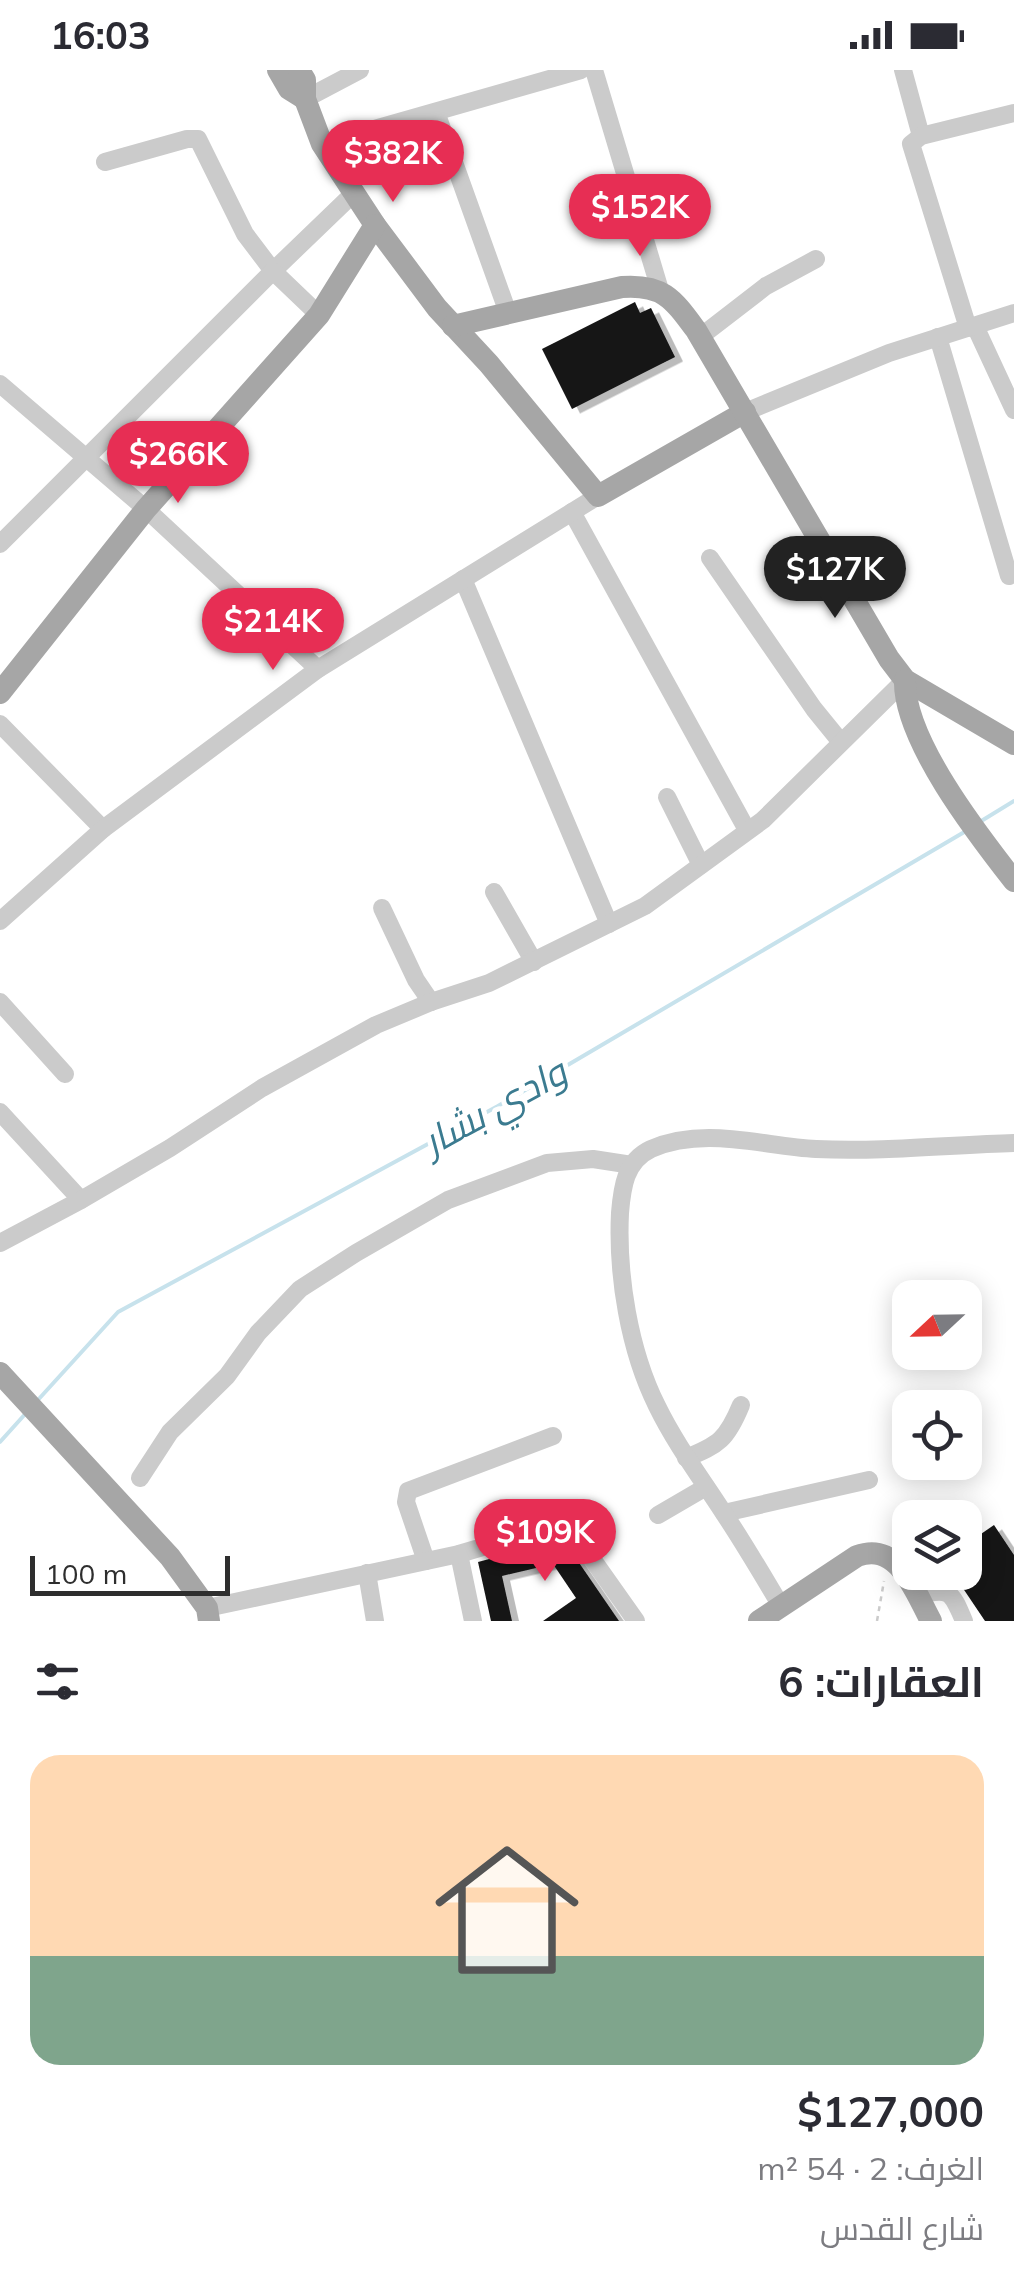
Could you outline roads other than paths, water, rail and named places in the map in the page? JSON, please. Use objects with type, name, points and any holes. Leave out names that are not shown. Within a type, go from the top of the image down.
[{"type":"main road","points":[[278,70],[289,88],[306,99]]},
{"type":"main road","points":[[299,70],[322,144],[375,225],[453,326],[490,364],[598,496],[744,412]]},
{"type":"main road","points":[[0,693],[146,510],[318,315],[375,225]]},
{"type":"main road","points":[[453,326],[622,287],[660,290],[672,299],[700,337],[888,659],[905,680],[1014,744]]},
{"type":"main road","points":[[905,680],[911,722],[955,799],[1012,878]]},
{"type":"main road","points":[[0,1373],[170,1557],[208,1615]]},
{"type":"main road","points":[[759,1621],[870,1551],[886,1553],[895,1560],[931,1621]]},
{"type":"street","points":[[306,99],[360,70]]},
{"type":"street","points":[[322,144],[581,70]]},
{"type":"street","points":[[594,70],[660,290]]},
{"type":"street","points":[[903,70],[922,136]]},
{"type":"street","points":[[436,112],[508,313]]},
{"type":"street","points":[[1014,113],[922,136],[913,140],[912,150],[971,327],[1014,410]]},
{"type":"street","points":[[105,162],[198,139],[245,234],[273,271],[318,315]]},
{"type":"street","points":[[0,544],[354,193]]},
{"type":"street","points":[[700,337],[766,286],[816,259]]},
{"type":"street","points":[[744,412],[889,353],[1014,314]]},
{"type":"street","points":[[938,338],[1009,576]]},
{"type":"street","points":[[0,384],[89,458],[318,669]]},
{"type":"street","points":[[0,921],[103,829],[318,669],[598,496]]},
{"type":"street","points":[[572,512],[747,830]]},
{"type":"street","points":[[710,558],[814,710],[840,741]]},
{"type":"street","points":[[464,579],[609,924]]},
{"type":"street","points":[[0,1243],[170,1148],[262,1088],[376,1026],[489,984],[645,906],[763,820],[905,680]]},
{"type":"street","points":[[0,724],[103,829]]},
{"type":"street","points":[[667,797],[700,865]]},
{"type":"street","points":[[494,892],[534,962]]},
{"type":"street","points":[[382,908],[416,980],[432,1002]]},
{"type":"street","points":[[0,1002],[65,1074]]},
{"type":"street","points":[[0,1112],[81,1200]]},
{"type":"street","points":[[782,1606],[686,1458],[643,1372],[631,1321],[619,1234],[622,1184],[632,1165],[647,1151],[689,1140],[740,1138],[815,1148],[1014,1143]]},
{"type":"street","points":[[140,1478],[170,1432],[227,1376],[258,1333],[300,1289],[356,1253],[448,1200],[546,1163],[593,1160],[632,1165]]},
{"type":"street","points":[[686,1458],[713,1448],[729,1433],[741,1405]]},
{"type":"street","points":[[426,1561],[406,1502],[408,1492],[553,1436]]},
{"type":"street","points":[[724,1513],[869,1480]]},
{"type":"street","points":[[658,1515],[706,1487]]},
{"type":"street","points":[[208,1615],[367,1573],[459,1554],[554,1526],[570,1532],[636,1621]]},
{"type":"street","points":[[459,1554],[473,1621]]},
{"type":"street","points":[[367,1573],[375,1621]]},
{"type":"street","points":[[917,1595],[949,1592],[964,1621]]},
{"type":"waterway","name":"وادي بشار","points":[[978,823],[1014,801]]},
{"type":"waterway","name":"وادي بشار","points":[[37,1401],[118,1312],[498,1106],[966,831]]},
{"type":"waterway","name":"وادي بشار","points":[[0,1442],[27,1412]]}]
